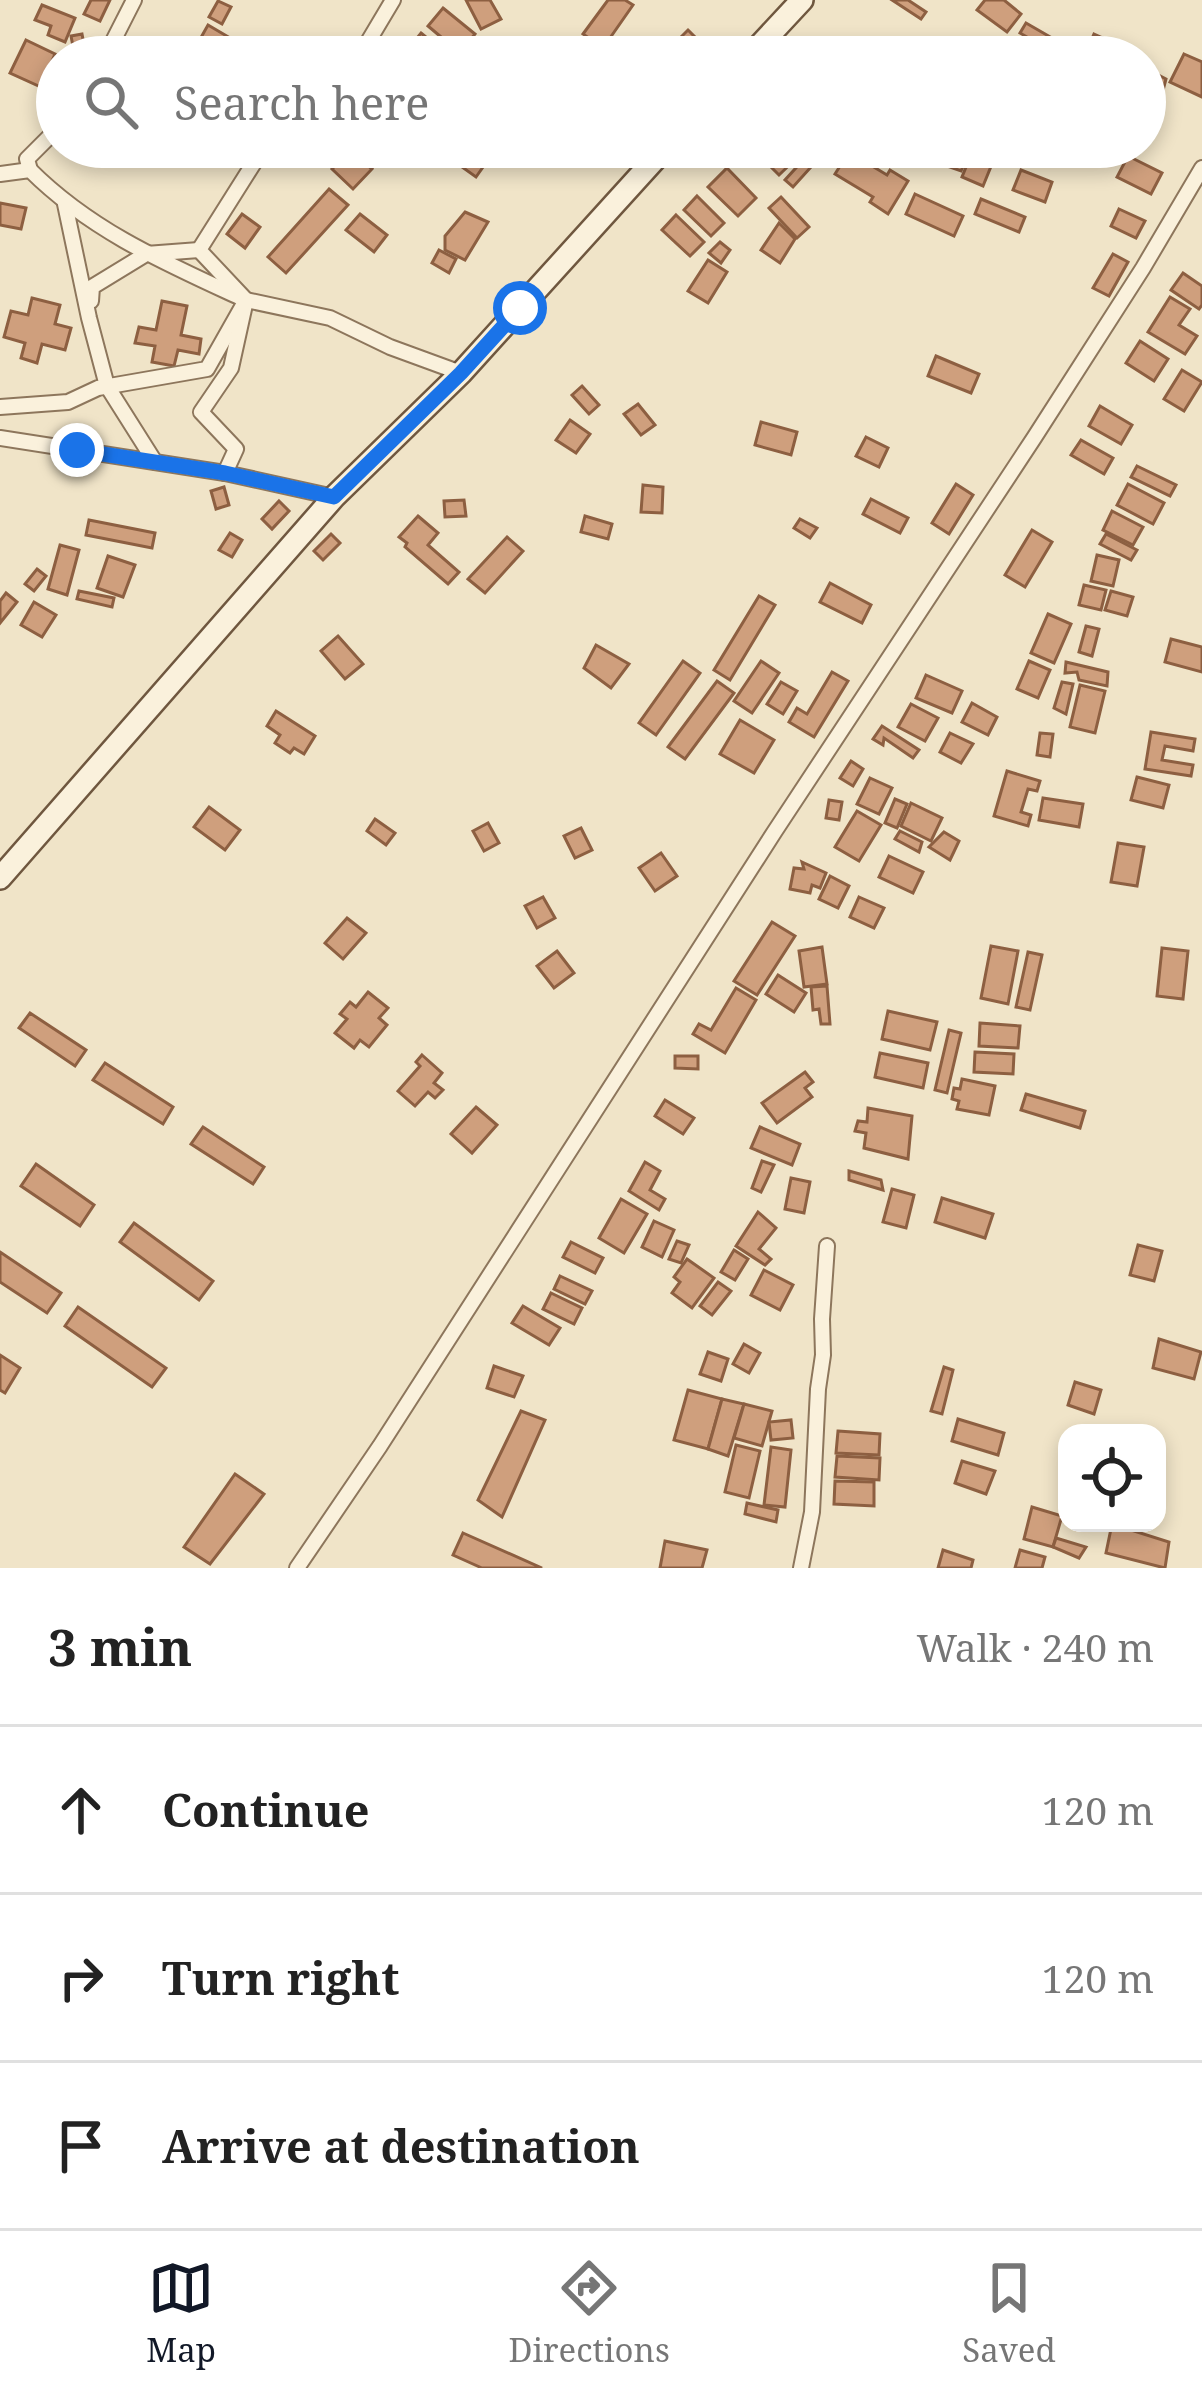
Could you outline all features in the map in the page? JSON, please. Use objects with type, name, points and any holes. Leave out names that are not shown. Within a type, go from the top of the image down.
[{"type":"street","points":[[116,36],[134,0]]},
{"type":"street","points":[[372,36],[393,0]]},
{"type":"street","points":[[769,36],[802,0]]},
{"type":"street","points":[[36,150],[27,159],[30,170],[65,204],[146,254],[246,300],[330,318],[461,373]]},
{"type":"street","points":[[199,250],[250,168]]},
{"type":"street","points":[[0,878],[334,497],[461,373],[647,168]]},
{"type":"street","points":[[297,1568],[1107,325],[1202,168]]},
{"type":"street","points":[[0,174],[30,170]]},
{"type":"street","points":[[65,204],[107,386],[155,462]]},
{"type":"street","points":[[89,318],[92,287],[146,254],[199,250]]},
{"type":"street","points":[[199,250],[246,300]]},
{"type":"street","points":[[0,407],[68,402],[107,386],[207,369],[246,300]]},
{"type":"street","points":[[225,473],[236,449],[201,412],[231,368],[246,300]]},
{"type":"street","points":[[0,438],[225,473],[334,497]]},
{"type":"street","points":[[801,1568],[812,1512],[827,1246]]},
{"type":"building","points":[[91,0],[110,0],[100,21],[84,14]]},
{"type":"building","points":[[466,0],[490,0],[501,19],[481,29]]},
{"type":"building","points":[[608,0],[633,5],[611,36],[583,34]]},
{"type":"building","points":[[892,0],[908,0],[926,12],[921,19]]},
{"type":"building","points":[[985,0],[1004,0],[1021,14],[1007,32],[977,10]]},
{"type":"building","points":[[218,1],[231,7],[222,24],[209,17]]},
{"type":"building","points":[[42,5],[75,18],[68,36],[48,35],[51,26],[35,20]]},
{"type":"building","points":[[443,8],[475,34],[440,36],[428,26]]},
{"type":"building","points":[[1026,23],[1049,36],[1025,36],[1020,33]]},
{"type":"building","points":[[208,25],[227,36],[202,36]]},
{"type":"building","points":[[26,40],[36,45],[36,85],[10,73]]},
{"type":"building","points":[[1184,54],[1202,62],[1202,97],[1170,82]]},
{"type":"building","points":[[371,168],[372,169],[353,189],[332,169]]},
{"type":"building","points":[[727,168],[756,198],[738,216],[708,187]]},
{"type":"building","points":[[796,168],[810,168],[793,187],[785,180]]},
{"type":"building","points":[[839,168],[875,168],[908,181],[888,214],[870,202],[873,197],[835,174]]},
{"type":"building","points":[[966,168],[990,168],[983,186],[962,177]]},
{"type":"building","points":[[1122,168],[1152,168],[1162,173],[1151,194],[1117,177]]},
{"type":"building","points":[[1021,170],[1052,182],[1045,202],[1013,190]]},
{"type":"building","points":[[329,189],[348,205],[286,273],[268,257]]},
{"type":"building","points":[[915,194],[963,216],[954,236],[906,214]]},
{"type":"building","points":[[697,196],[724,223],[711,236],[684,210]]},
{"type":"building","points":[[781,197],[809,227],[797,238],[769,208]]},
{"type":"building","points":[[981,199],[1025,217],[1019,232],[975,214]]},
{"type":"building","points":[[0,203],[26,208],[21,229],[0,225]]},
{"type":"building","points":[[1119,209],[1145,221],[1136,238],[1111,226]]},
{"type":"building","points":[[465,212],[488,222],[465,260],[445,250],[445,236]]},
{"type":"building","points":[[242,214],[260,227],[245,248],[227,234]]},
{"type":"building","points":[[360,214],[387,235],[374,252],[346,230]]},
{"type":"building","points":[[676,215],[704,242],[690,256],[662,230]]},
{"type":"building","points":[[779,223],[795,239],[780,263],[761,250]]},
{"type":"building","points":[[720,242],[730,250],[721,263],[709,253]]},
{"type":"building","points":[[439,250],[456,259],[449,273],[432,263]]},
{"type":"building","points":[[1113,254],[1128,262],[1109,296],[1093,288]]},
{"type":"building","points":[[708,260],[727,272],[708,303],[688,291]]},
{"type":"building","points":[[1183,273],[1202,286],[1199,309],[1171,290]]},
{"type":"building","points":[[1170,297],[1190,309],[1179,325],[1197,336],[1185,354],[1148,332]]},
{"type":"building","points":[[32,298],[60,305],[55,324],[71,328],[65,350],[42,344],[37,363],[21,358],[25,343],[4,337],[11,311],[28,315]]},
{"type":"building","points":[[162,301],[187,306],[181,335],[201,339],[199,354],[178,350],[174,366],[152,362],[155,346],[135,343],[139,327],[156,330]]},
{"type":"building","points":[[1140,341],[1168,359],[1154,381],[1126,363]]},
{"type":"building","points":[[936,356],[979,374],[971,393],[928,376]]},
{"type":"building","points":[[1182,370],[1202,382],[1184,411],[1164,399]]},
{"type":"building","points":[[582,386],[599,405],[589,414],[572,395]]},
{"type":"building","points":[[638,404],[655,425],[641,435],[624,414]]},
{"type":"building","points":[[1100,406],[1132,425],[1121,444],[1089,426]]},
{"type":"building","points":[[570,420],[590,434],[576,453],[556,440]]},
{"type":"building","points":[[761,422],[797,432],[791,455],[755,445]]},
{"type":"building","points":[[866,437],[888,448],[879,467],[856,456]]},
{"type":"building","points":[[1081,440],[1113,458],[1104,474],[1071,455]]},
{"type":"building","points":[[1137,466],[1176,485],[1170,496],[1131,477]]},
{"type":"building","points":[[956,484],[973,495],[949,534],[932,523]]},
{"type":"building","points":[[1128,484],[1164,503],[1153,524],[1117,505]]},
{"type":"building","points":[[643,485],[663,487],[662,513],[641,512]]},
{"type":"building","points":[[224,487],[229,505],[216,509],[211,491]]},
{"type":"building","points":[[871,499],[908,518],[900,533],[863,514]]},
{"type":"building","points":[[464,500],[466,516],[445,517],[444,501]]},
{"type":"building","points":[[279,501],[289,511],[272,529],[262,519]]},
{"type":"building","points":[[1112,511],[1143,527],[1133,545],[1103,530]]},
{"type":"building","points":[[418,516],[438,533],[428,545],[459,572],[448,584],[399,537]]},
{"type":"building","points":[[585,516],[612,524],[608,539],[581,532]]},
{"type":"building","points":[[800,519],[817,528],[810,538],[794,528]]},
{"type":"building","points":[[89,520],[155,533],[152,548],[86,535]]},
{"type":"building","points":[[1032,530],[1052,542],[1025,587],[1005,575]]},
{"type":"building","points":[[230,533],[242,540],[232,557],[219,550]]},
{"type":"building","points":[[331,534],[340,543],[323,560],[314,551]]},
{"type":"building","points":[[1106,534],[1137,550],[1131,560],[1100,544]]},
{"type":"building","points":[[507,537],[523,551],[485,593],[468,579]]},
{"type":"building","points":[[60,545],[79,550],[67,595],[48,589]]},
{"type":"building","points":[[1097,555],[1119,560],[1113,586],[1091,581]]},
{"type":"building","points":[[108,556],[135,565],[123,597],[97,588]]},
{"type":"building","points":[[37,569],[46,576],[34,591],[25,584]]},
{"type":"building","points":[[830,583],[871,605],[862,623],[820,602]]},
{"type":"building","points":[[1084,585],[1106,590],[1101,610],[1079,605]]},
{"type":"building","points":[[79,591],[114,598],[112,607],[77,599]]},
{"type":"building","points":[[1111,591],[1133,597],[1127,616],[1105,610]]},
{"type":"building","points":[[6,593],[17,602],[0,623],[0,601]]},
{"type":"building","points":[[759,596],[775,605],[730,680],[714,670]]},
{"type":"building","points":[[34,602],[56,615],[42,637],[21,625]]},
{"type":"building","points":[[1048,614],[1071,624],[1054,663],[1031,653]]},
{"type":"building","points":[[1086,626],[1099,629],[1092,656],[1079,652]]},
{"type":"building","points":[[338,636],[363,664],[345,679],[321,651]]},
{"type":"building","points":[[1171,639],[1202,647],[1202,672],[1165,662]]},
{"type":"building","points":[[596,645],[629,664],[611,688],[584,668]]},
{"type":"building","points":[[683,661],[700,673],[656,735],[639,723]]},
{"type":"building","points":[[761,661],[779,673],[752,713],[734,701]]},
{"type":"building","points":[[1029,661],[1050,670],[1038,698],[1017,689]]},
{"type":"building","points":[[1066,662],[1108,672],[1107,686],[1079,680],[1077,672],[1065,673]]},
{"type":"building","points":[[832,672],[848,681],[814,737],[789,722],[797,708],[807,714]]},
{"type":"building","points":[[926,675],[962,691],[952,713],[916,698]]},
{"type":"building","points":[[717,681],[734,693],[685,759],[668,747]]},
{"type":"building","points":[[781,682],[797,691],[783,714],[767,704]]},
{"type":"building","points":[[1062,682],[1073,684],[1066,714],[1054,708]]},
{"type":"building","points":[[1080,685],[1105,691],[1095,733],[1070,727]]},
{"type":"building","points":[[972,703],[997,717],[988,735],[962,722]]},
{"type":"building","points":[[911,704],[938,718],[925,741],[898,727]]},
{"type":"building","points":[[276,711],[315,736],[304,754],[294,748],[290,753],[275,743],[280,735],[267,726]]},
{"type":"building","points":[[740,720],[774,740],[754,773],[720,754]]},
{"type":"building","points":[[882,726],[919,750],[913,758],[884,738],[883,745],[873,739]]},
{"type":"building","points":[[1151,732],[1195,739],[1193,751],[1165,746],[1162,760],[1193,765],[1191,776],[1145,769]]},
{"type":"building","points":[[950,733],[973,744],[961,763],[940,752]]},
{"type":"building","points":[[1040,733],[1053,734],[1050,757],[1037,755]]},
{"type":"building","points":[[851,761],[863,769],[853,786],[840,778]]},
{"type":"building","points":[[1007,771],[1040,781],[1037,791],[1028,789],[1021,812],[1031,815],[1028,826],[994,816]]},
{"type":"building","points":[[1137,777],[1169,785],[1163,808],[1131,800]]},
{"type":"building","points":[[870,778],[892,788],[879,814],[857,804]]},
{"type":"building","points":[[1043,798],[1083,804],[1079,827],[1039,820]]},
{"type":"building","points":[[895,799],[907,804],[897,828],[885,823]]},
{"type":"building","points":[[829,800],[842,802],[839,820],[826,818]]},
{"type":"building","points":[[911,803],[942,818],[931,841],[901,826]]},
{"type":"building","points":[[209,807],[240,830],[225,850],[194,827]]},
{"type":"building","points":[[857,811],[881,825],[859,861],[835,847]]},
{"type":"building","points":[[375,819],[395,833],[386,845],[367,831]]},
{"type":"building","points":[[488,823],[499,843],[484,851],[473,831]]},
{"type":"building","points":[[581,828],[592,850],[575,858],[564,836]]},
{"type":"building","points":[[900,831],[922,842],[919,852],[895,839]]},
{"type":"building","points":[[944,832],[959,841],[950,860],[929,847]]},
{"type":"building","points":[[1118,843],[1144,847],[1137,886],[1111,882]]},
{"type":"building","points":[[661,853],[677,876],[655,891],[639,868]]},
{"type":"building","points":[[889,856],[923,872],[913,893],[879,877]]},
{"type":"building","points":[[802,862],[826,873],[820,888],[812,885],[810,893],[790,889],[794,868],[804,869]]},
{"type":"building","points":[[830,876],[849,886],[838,908],[819,899]]},
{"type":"building","points":[[543,897],[555,918],[537,928],[525,906]]},
{"type":"building","points":[[859,897],[884,908],[874,928],[850,917]]},
{"type":"building","points":[[347,918],[366,933],[343,959],[325,943]]},
{"type":"building","points":[[772,922],[795,936],[757,995],[734,981]]},
{"type":"building","points":[[991,946],[1018,951],[1008,1004],[981,998]]},
{"type":"building","points":[[822,947],[827,984],[804,987],[799,951]]},
{"type":"building","points":[[1162,948],[1188,951],[1183,999],[1157,996]]},
{"type":"building","points":[[557,951],[574,973],[554,988],[537,966]]},
{"type":"building","points":[[1028,952],[1042,955],[1030,1010],[1016,1007]]},
{"type":"building","points":[[778,975],[806,993],[794,1012],[766,994]]},
{"type":"building","points":[[827,986],[830,1024],[821,1024],[819,1009],[813,1010],[811,987]]},
{"type":"building","points":[[736,988],[756,1000],[725,1053],[693,1034],[699,1024],[711,1030]]},
{"type":"building","points":[[368,992],[388,1008],[379,1018],[387,1025],[369,1047],[360,1040],[354,1048],[335,1033],[347,1019],[340,1014],[350,1002],[356,1007]]},
{"type":"building","points":[[888,1011],[937,1022],[930,1050],[882,1039]]},
{"type":"building","points":[[30,1013],[86,1050],[75,1066],[19,1028]]},
{"type":"building","points":[[980,1023],[1020,1026],[1018,1048],[979,1046]]},
{"type":"building","points":[[949,1030],[961,1033],[947,1093],[935,1090]]},
{"type":"building","points":[[975,1052],[1014,1054],[1013,1074],[974,1072]]},
{"type":"building","points":[[880,1053],[928,1063],[923,1088],[875,1077]]},
{"type":"building","points":[[422,1055],[442,1073],[434,1083],[443,1090],[435,1098],[428,1092],[415,1106],[398,1091],[420,1066],[416,1062]]},
{"type":"building","points":[[675,1056],[698,1056],[698,1069],[675,1068]]},
{"type":"building","points":[[105,1063],[173,1107],[163,1124],[93,1080]]},
{"type":"building","points":[[805,1072],[813,1082],[805,1088],[812,1097],[777,1123],[762,1103]]},
{"type":"building","points":[[962,1079],[995,1086],[989,1115],[957,1109],[959,1101],[952,1099]]},
{"type":"building","points":[[1026,1094],[1085,1111],[1080,1128],[1021,1110]]},
{"type":"building","points":[[665,1100],[694,1118],[683,1134],[655,1116]]},
{"type":"building","points":[[476,1107],[497,1125],[472,1153],[451,1134]]},
{"type":"building","points":[[868,1108],[912,1116],[908,1159],[864,1148],[866,1133],[855,1131],[858,1121],[867,1122]]},
{"type":"building","points":[[203,1127],[264,1167],[253,1184],[191,1144]]},
{"type":"building","points":[[760,1127],[800,1144],[792,1165],[751,1148]]},
{"type":"building","points":[[762,1161],[774,1165],[761,1192],[752,1188]]},
{"type":"building","points":[[645,1162],[660,1171],[650,1190],[665,1199],[659,1210],[629,1191]]},
{"type":"building","points":[[36,1164],[94,1205],[80,1226],[21,1186]]},
{"type":"building","points":[[849,1171],[881,1180],[883,1190],[849,1180]]},
{"type":"building","points":[[791,1178],[810,1182],[804,1213],[785,1209]]},
{"type":"building","points":[[892,1189],[914,1195],[906,1228],[883,1222]]},
{"type":"building","points":[[942,1198],[993,1214],[985,1238],[935,1222]]},
{"type":"building","points":[[621,1199],[647,1214],[624,1253],[599,1238]]},
{"type":"building","points":[[758,1212],[776,1228],[759,1249],[771,1259],[765,1265],[736,1246]]},
{"type":"building","points":[[654,1221],[674,1230],[662,1257],[642,1247]]},
{"type":"building","points":[[134,1223],[213,1281],[199,1300],[120,1242]]},
{"type":"building","points":[[677,1241],[689,1245],[681,1263],[669,1259]]},
{"type":"building","points":[[571,1242],[603,1258],[595,1273],[563,1257]]},
{"type":"building","points":[[1138,1245],[1162,1251],[1154,1281],[1130,1275]]},
{"type":"building","points":[[734,1250],[748,1259],[735,1280],[721,1272]]},
{"type":"building","points":[[0,1252],[61,1293],[47,1313],[0,1282]]},
{"type":"building","points":[[687,1259],[714,1278],[692,1308],[672,1293],[680,1282],[674,1277]]},
{"type":"building","points":[[764,1270],[793,1285],[780,1310],[751,1295]]},
{"type":"building","points":[[560,1276],[592,1291],[585,1304],[554,1289]]},
{"type":"building","points":[[718,1282],[731,1291],[712,1315],[700,1306]]},
{"type":"building","points":[[551,1293],[582,1308],[574,1324],[543,1309]]},
{"type":"building","points":[[523,1306],[560,1328],[549,1345],[512,1323]]},
{"type":"building","points":[[78,1307],[166,1368],[152,1387],[65,1326]]},
{"type":"building","points":[[1159,1339],[1201,1352],[1194,1379],[1153,1368]]},
{"type":"building","points":[[744,1344],[760,1353],[749,1373],[733,1364]]},
{"type":"building","points":[[708,1352],[728,1359],[721,1381],[700,1374]]},
{"type":"building","points":[[0,1355],[20,1368],[5,1393],[0,1390]]},
{"type":"building","points":[[494,1366],[523,1376],[514,1397],[487,1388]]},
{"type":"building","points":[[944,1367],[953,1370],[942,1414],[931,1411]]},
{"type":"building","points":[[1075,1382],[1101,1390],[1094,1414],[1068,1405]]},
{"type":"building","points":[[688,1390],[722,1399],[708,1449],[674,1440]]},
{"type":"building","points":[[722,1399],[744,1404],[728,1456],[708,1449]]},
{"type":"building","points":[[744,1404],[772,1411],[762,1446],[734,1438]]},
{"type":"building","points":[[521,1411],[545,1420],[502,1517],[478,1500]]},
{"type":"building","points":[[958,1419],[1004,1433],[998,1455],[952,1441]]},
{"type":"building","points":[[791,1420],[793,1438],[771,1440],[769,1422]]},
{"type":"building","points":[[838,1431],[880,1434],[879,1455],[836,1453]]},
{"type":"building","points":[[736,1445],[760,1451],[749,1498],[725,1492]]},
{"type":"building","points":[[771,1447],[791,1450],[785,1507],[764,1505]]},
{"type":"building","points":[[837,1456],[880,1458],[879,1480],[835,1477]]},
{"type":"building","points":[[962,1461],[995,1471],[986,1494],[955,1483]]},
{"type":"building","points":[[235,1474],[264,1494],[210,1564],[184,1547]]},
{"type":"building","points":[[835,1481],[874,1482],[874,1506],[834,1504]]},
{"type":"building","points":[[747,1503],[778,1510],[776,1522],[745,1514]]},
{"type":"building","points":[[1032,1507],[1058,1515],[1053,1547],[1024,1539]]},
{"type":"building","points":[[1110,1532],[1137,1532],[1169,1542],[1165,1568],[1106,1553]]},
{"type":"building","points":[[463,1533],[542,1568],[482,1568],[453,1555]]},
{"type":"building","points":[[1056,1538],[1086,1547],[1079,1558],[1053,1547]]},
{"type":"building","points":[[665,1541],[707,1550],[702,1568],[660,1568]]},
{"type":"building","points":[[943,1550],[973,1560],[971,1568],[938,1568]]},
{"type":"building","points":[[1020,1550],[1045,1557],[1042,1568],[1015,1568]]},
{"type":"route","points":[[77,450],[225,473],[334,497],[520,308]]}]
